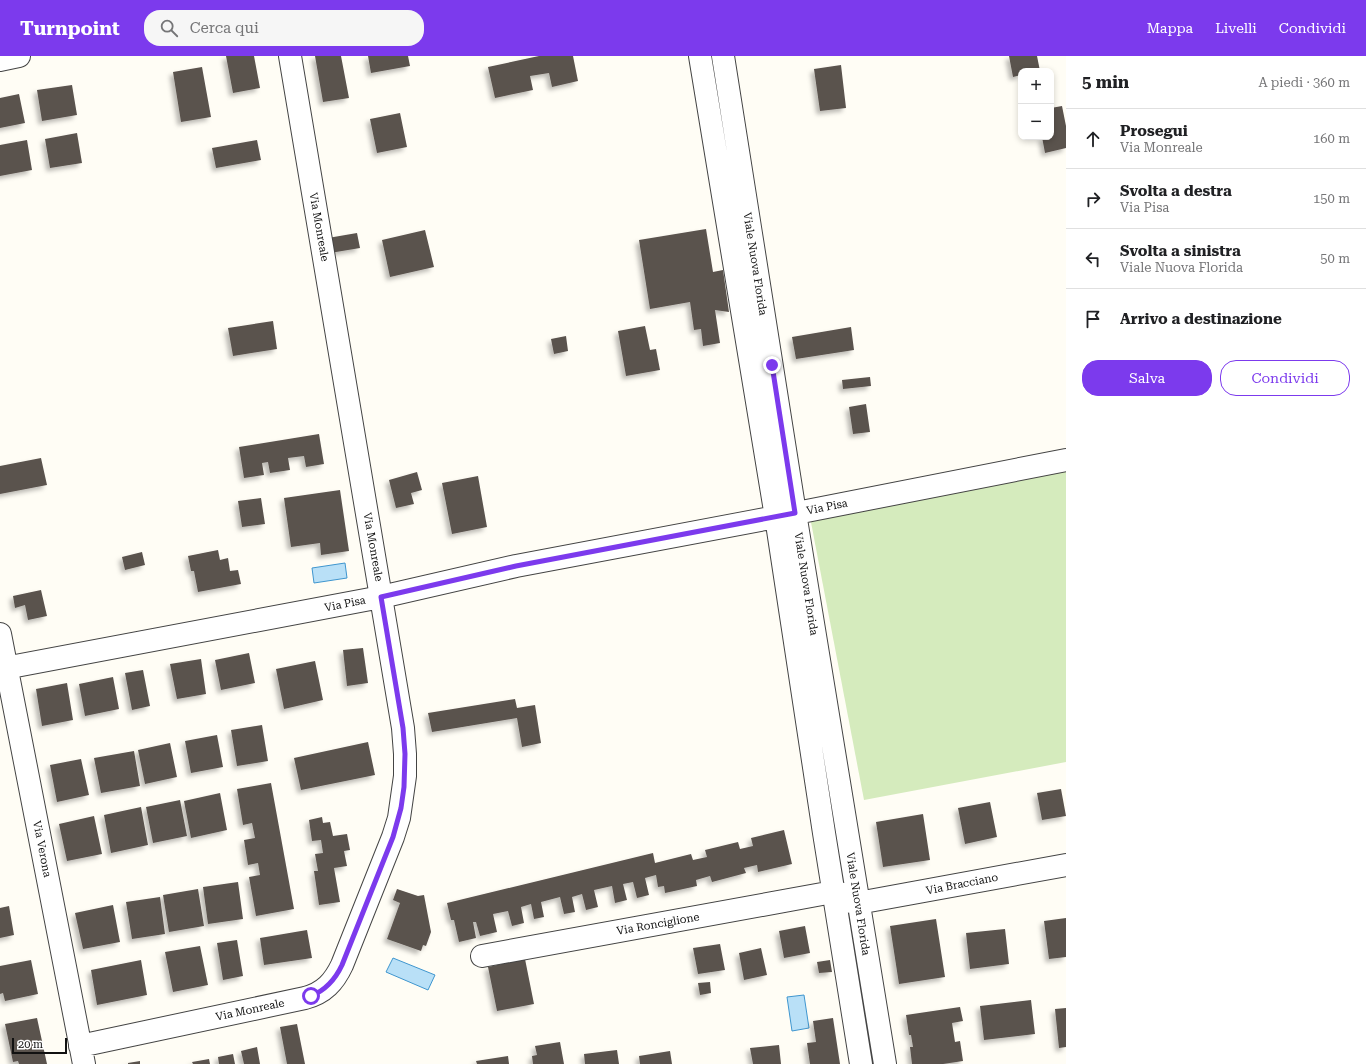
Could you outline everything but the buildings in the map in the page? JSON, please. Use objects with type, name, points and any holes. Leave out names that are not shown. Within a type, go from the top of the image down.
[{"type":"street","points":[[0,60],[19,56]]},
{"type":"street","name":"Via Monreale","points":[[82,1055],[311,996],[323,990],[334,980],[346,956],[393,837],[401,808],[404,787],[405,754],[403,728],[290,56]]},
{"type":"street","name":"Viale Nuova Florida","points":[[700,56],[785,515],[834,756],[885,1064]]},
{"type":"street","name":"Viale Nuova Florida","points":[[723,56],[785,515],[813,760],[861,1064]]},
{"type":"street","name":"Via Pisa","points":[[3,668],[381,597],[516,566],[1066,460]]},
{"type":"street","name":"Via Verona","points":[[0,634],[3,668],[82,1055]]},
{"type":"street","points":[[813,760],[834,756]]},
{"type":"street","name":"Via Bracciano","points":[[858,904],[1066,865]]},
{"type":"street","points":[[833,892],[840,892],[850,902],[858,904]]},
{"type":"street","name":"Via Ronciglione","points":[[482,956],[833,892]]},
{"type":"green space","points":[[1066,467],[1066,762],[864,800],[810,517]]},
{"type":"water","points":[[345,563],[347,578],[314,583],[312,568]]},
{"type":"water","points":[[393,958],[435,975],[428,990],[386,972]]},
{"type":"water","points":[[804,995],[809,1028],[792,1031],[787,997]]},
{"type":"route","points":[[311,996],[328,986],[334,980],[342,965],[393,837],[401,808],[405,776],[403,728],[381,597],[516,566],[795,513],[772,365]]}]
